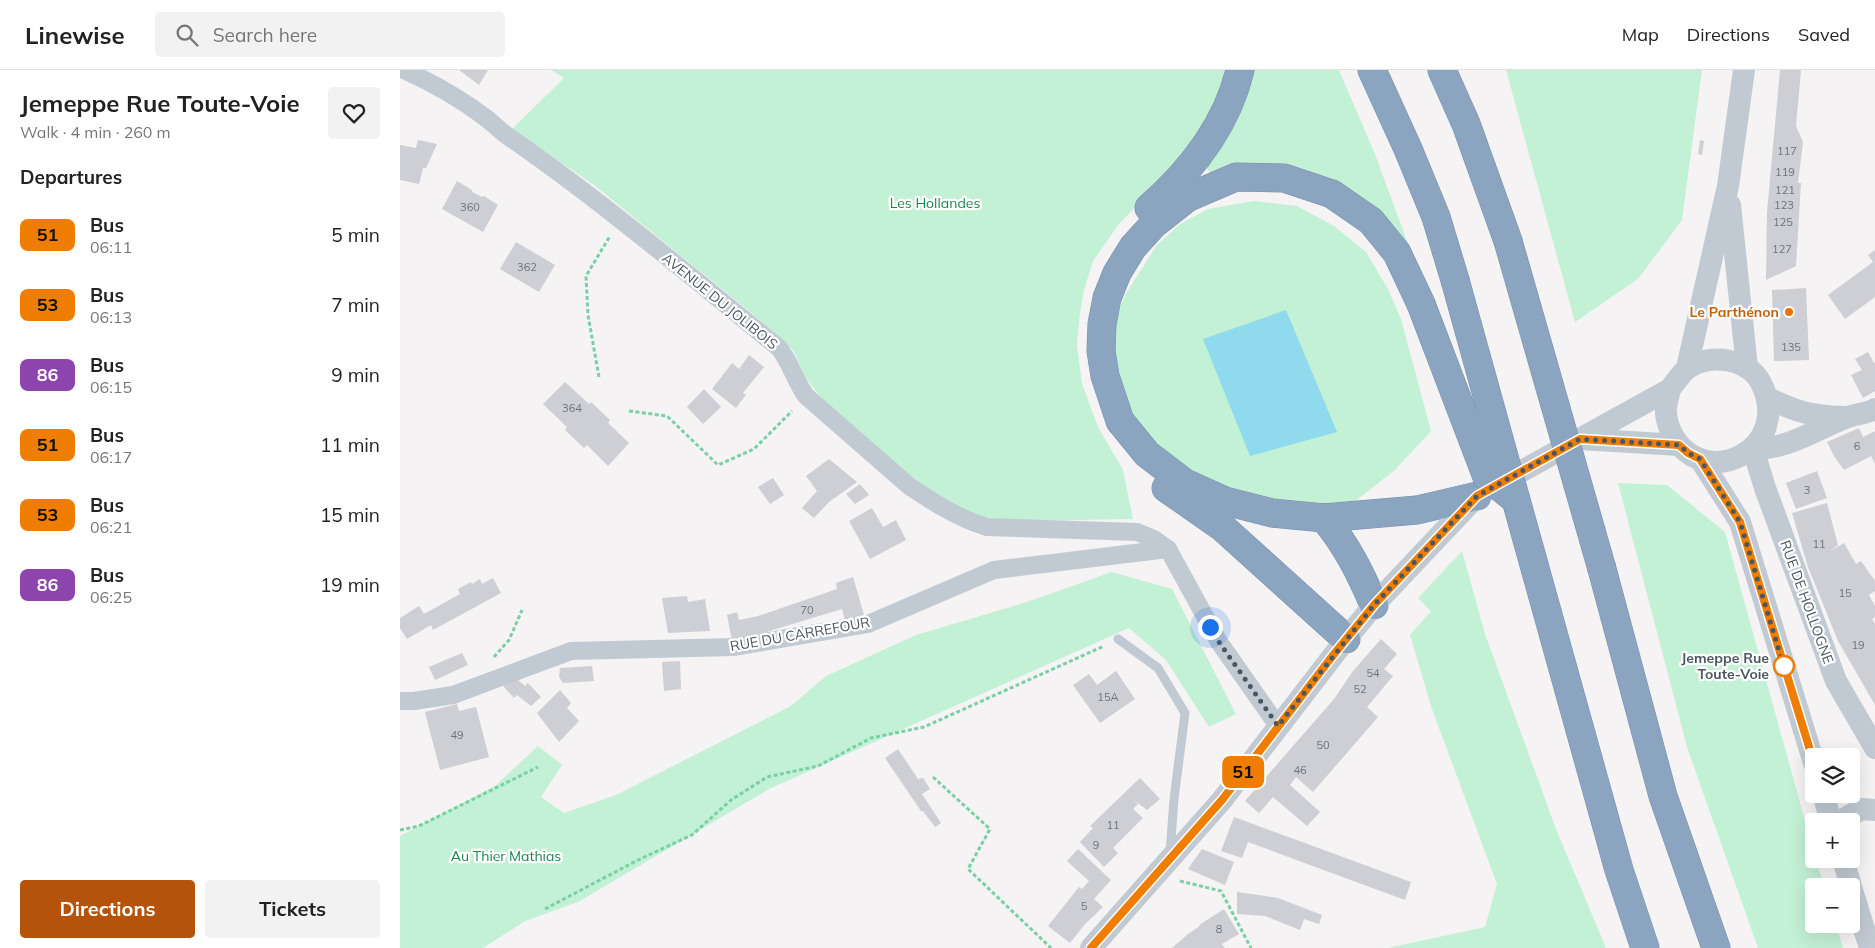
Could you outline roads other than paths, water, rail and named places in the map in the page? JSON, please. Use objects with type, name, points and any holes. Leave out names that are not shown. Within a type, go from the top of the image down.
[{"type":"highway","points":[[1240,70],[1237,83],[1219,125],[1197,158],[1161,198],[1136,220],[1116,245],[1102,270],[1087,324],[1087,352],[1091,381],[1108,426],[1134,466],[1222,527],[1346,639]]},
{"type":"highway","points":[[1372,70],[1436,217],[1619,870],[1645,948]]},
{"type":"highway","points":[[1442,70],[1466,124],[1508,241],[1602,568],[1663,796],[1716,948]]},
{"type":"highway","points":[[1477,496],[1417,510],[1324,518],[1272,513],[1225,502],[1185,483],[1146,454],[1120,421],[1105,376],[1101,351],[1102,324],[1107,298],[1117,273],[1133,246],[1154,224],[1187,198],[1236,177],[1284,178],[1332,194],[1371,221],[1397,253],[1421,304],[1487,477],[1516,500]]},
{"type":"highway","points":[[1324,518],[1342,539],[1356,563],[1374,605]]},
{"type":"street","name":"AVENUE DU JOLIBOIS","points":[[404,70],[437,86],[470,107],[565,176],[779,348],[787,358],[800,389],[806,396],[909,486],[974,523],[987,527],[1137,532],[1154,539],[1168,549]]},
{"type":"street","points":[[1091,948],[1222,800],[1374,605],[1477,496],[1670,388],[1687,368],[1728,186],[1744,70]]},
{"type":"street","points":[[1728,186],[1747,368]]},
{"type":"street","points":[[1670,388],[1666,408],[1668,428],[1679,445],[1688,453],[1700,459],[1718,462],[1737,458],[1753,448],[1764,434],[1769,417],[1768,398],[1760,381],[1747,368],[1727,360],[1707,360],[1687,368]]},
{"type":"street","points":[[1768,398],[1800,412],[1813,415],[1847,417]]},
{"type":"street","points":[[1753,448],[1768,449],[1782,446],[1847,417],[1875,409]]},
{"type":"street","points":[[1580,439],[1679,445]]},
{"type":"street","name":"RUE DE HOLLOGNE","points":[[1753,448],[1768,496],[1836,681],[1875,748]]},
{"type":"street","points":[[1700,459],[1740,522],[1809,748]]},
{"type":"street","points":[[1168,549],[1219,642],[1278,726]]},
{"type":"street","name":"RUE DU CARREFOUR","points":[[400,701],[414,701],[453,695],[571,651],[734,647],[859,626],[868,624],[994,570],[1168,549]]},
{"type":"street","points":[[1855,813],[1862,809],[1875,810]]},
{"type":"street","points":[[1860,915],[1870,948]]},
{"type":"lane","points":[[1118,640],[1158,668],[1185,713],[1174,799],[1169,860]]},
{"type":"water","points":[[1286,310],[1337,432],[1250,456],[1203,339]]},
{"type":"place","name":"Le Parthénon","points":[[1789,312]]},
{"type":"place","name":"Jemeppe Rue Toute-Voie","points":[[1784,666]]},
{"type":"park label","name":"Les Hollandes","points":[[935,203]]},
{"type":"park label","name":"Au Thier Mathias","points":[[506,856]]}]
